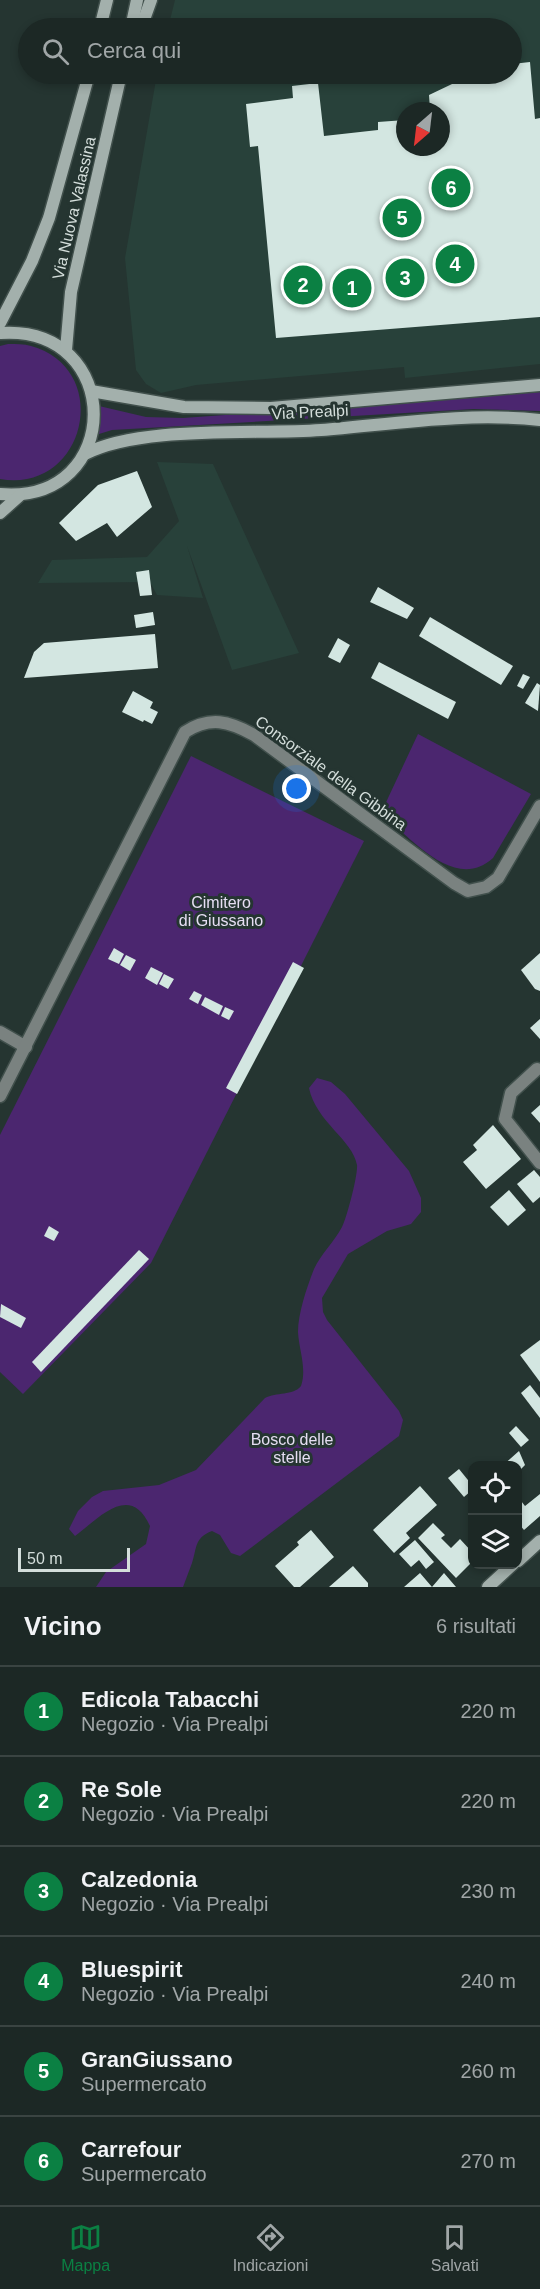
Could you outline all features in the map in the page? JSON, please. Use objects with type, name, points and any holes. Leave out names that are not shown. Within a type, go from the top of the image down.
[{"type":"main road","points":[[102,18],[107,0]]},
{"type":"main road","points":[[133,18],[137,0]]},
{"type":"main road","points":[[145,18],[151,0]]},
{"type":"main road","name":"Via Nuova Valassina","points":[[0,323],[32,261],[49,218],[86,84]]},
{"type":"main road","name":"Via Nuova Valassina","points":[[66,350],[71,292],[119,84]]},
{"type":"main road","points":[[0,333],[20,331],[45,337],[66,350],[79,365],[92,391],[95,423],[85,454],[63,479],[42,490],[19,496],[0,494]]},
{"type":"main road","name":"Via Prealpi","points":[[92,391],[184,407],[272,408],[540,385]]},
{"type":"main road","name":"Via Prealpi","points":[[85,454],[105,445],[150,438],[319,430],[474,417],[540,420]]},
{"type":"main road","points":[[0,513],[19,496]]},
{"type":"main road","points":[[522,1557],[540,1541]]},
{"type":"main road","points":[[488,1587],[508,1569]]},
{"type":"street","name":"Consorziale della Gibbina","points":[[26,1047],[184,732],[199,723],[215,721],[233,724],[254,735],[468,891],[486,887],[498,878],[540,806]]},
{"type":"street","points":[[0,1032],[26,1047],[0,1096]]},
{"type":"street","points":[[537,1069],[511,1093],[505,1119],[540,1163]]},
{"type":"shaded area","points":[[175,0],[540,0],[540,364],[405,378],[404,367],[196,385],[161,393],[146,384],[136,370],[125,258],[155,84],[522,84],[522,18],[170,18]]},
{"type":"shaded area","points":[[157,462],[213,464],[299,653],[232,670],[187,546],[203,598],[157,595],[150,582],[38,583],[52,560],[147,557],[179,521]]},
{"type":"green space","points":[[8,344],[31,346],[57,359],[73,379],[80,402],[79,427],[69,450],[53,468],[29,479],[0,479],[0,346]]},
{"type":"green space","points":[[540,392],[540,411],[474,409],[112,430],[99,434],[99,406],[146,417],[183,418]]},
{"type":"green space","points":[[418,734],[531,794],[493,858],[478,867],[464,869],[434,858],[381,813]]},
{"type":"green space","name":"Cimitero di Giussano","points":[[191,756],[364,841],[151,1263],[23,1394],[0,1372],[0,1135]]},
{"type":"green space","name":"Bosco delle stelle","points":[[317,1078],[331,1082],[345,1094],[409,1171],[421,1198],[421,1212],[411,1224],[387,1231],[348,1254],[322,1298],[323,1312],[327,1320],[399,1411],[403,1420],[399,1436],[240,1556],[231,1553],[220,1535],[212,1531],[206,1534],[197,1544],[183,1587],[96,1587],[106,1572],[146,1544],[150,1526],[142,1513],[133,1506],[124,1505],[104,1513],[75,1536],[69,1529],[78,1511],[92,1497],[103,1491],[159,1485],[196,1470],[265,1398],[289,1393],[301,1386],[303,1366],[298,1325],[301,1308],[314,1269],[344,1222],[357,1170],[349,1147],[326,1121],[313,1100],[309,1088]]},
{"type":"building","points":[[530,62],[535,119],[540,118],[540,317],[276,338],[258,146],[250,147],[246,104],[293,98],[292,86],[318,84],[324,136],[378,130],[378,122],[396,121],[396,156],[450,156],[450,102],[429,102],[429,95],[452,84],[522,84],[522,63]]},
{"type":"building","points":[[137,471],[152,507],[117,537],[107,523],[76,541],[59,523],[98,485]]},
{"type":"building","points":[[149,570],[152,595],[140,596],[136,572]]},
{"type":"building","points":[[378,587],[414,608],[407,619],[370,602]]},
{"type":"building","points":[[153,612],[155,625],[136,628],[134,615]]},
{"type":"building","points":[[430,617],[513,666],[501,685],[419,636]]},
{"type":"building","points":[[155,634],[158,668],[24,678],[34,652],[44,643]]},
{"type":"building","points":[[338,638],[350,645],[340,663],[328,657]]},
{"type":"building","points":[[379,662],[456,702],[448,719],[371,678]]},
{"type":"building","points":[[523,674],[530,677],[523,689],[517,686]]},
{"type":"building","points":[[537,683],[540,685],[538,711],[525,703]]},
{"type":"building","points":[[133,691],[153,702],[150,708],[158,712],[152,724],[122,712]]},
{"type":"building","points":[[114,948],[124,954],[119,964],[108,959]]},
{"type":"building","points":[[540,953],[540,991],[535,989],[521,970]]},
{"type":"building","points":[[126,955],[136,960],[130,971],[120,965]]},
{"type":"building","points":[[293,962],[304,968],[237,1094],[226,1088]]},
{"type":"building","points":[[151,967],[163,973],[157,985],[145,978]]},
{"type":"building","points":[[164,974],[174,979],[168,989],[159,984]]},
{"type":"building","points":[[194,991],[202,995],[198,1004],[189,999]]},
{"type":"building","points":[[205,997],[223,1006],[219,1015],[201,1005]]},
{"type":"building","points":[[225,1007],[234,1011],[229,1020],[221,1016]]},
{"type":"building","points":[[540,1019],[540,1039],[530,1028]]},
{"type":"building","points":[[540,1105],[540,1123],[531,1113]]},
{"type":"building","points":[[493,1125],[521,1159],[486,1189],[463,1162],[477,1150],[473,1145]]},
{"type":"building","points":[[534,1170],[540,1177],[540,1197],[533,1203],[517,1184]]},
{"type":"building","points":[[509,1190],[526,1210],[508,1226],[490,1207]]},
{"type":"building","points":[[49,1226],[59,1232],[54,1241],[44,1236]]},
{"type":"building","points":[[139,1250],[149,1259],[41,1372],[32,1362]]},
{"type":"building","points":[[1,1304],[26,1318],[21,1328],[0,1317]]},
{"type":"building","points":[[540,1340],[540,1382],[520,1355]]},
{"type":"building","points":[[530,1385],[540,1398],[540,1418],[521,1393]]},
{"type":"building","points":[[516,1426],[529,1440],[521,1447],[509,1433]]},
{"type":"building","points":[[519,1451],[525,1465],[522,1468],[522,1461],[508,1461]]},
{"type":"building","points":[[459,1469],[468,1480],[468,1494],[464,1497],[448,1478]]},
{"type":"building","points":[[420,1486],[437,1505],[406,1533],[410,1538],[394,1553],[373,1530]]},
{"type":"building","points":[[540,1494],[540,1516],[524,1530],[522,1528],[522,1502],[525,1506]]},
{"type":"building","points":[[433,1523],[445,1535],[441,1538],[451,1548],[460,1539],[468,1548],[468,1566],[456,1578],[418,1538]]},
{"type":"building","points":[[311,1530],[334,1557],[300,1587],[294,1587],[275,1566],[299,1545],[297,1542]]},
{"type":"building","points":[[415,1540],[434,1562],[426,1569],[419,1560],[411,1567],[399,1554]]},
{"type":"building","points":[[353,1566],[368,1583],[368,1587],[329,1587]]},
{"type":"building","points":[[420,1573],[432,1587],[404,1587]]},
{"type":"building","points":[[444,1573],[456,1587],[432,1587]]},
{"type":"place","name":"Carrefour","points":[[451,188]]},
{"type":"place","name":"GranGiussano","points":[[402,218]]},
{"type":"place","name":"Bluespirit","points":[[455,264]]},
{"type":"place","name":"Calzedonia","points":[[405,278]]},
{"type":"place","name":"Re Sole","points":[[303,285]]},
{"type":"place","name":"Edicola Tabacchi","points":[[352,288]]}]
